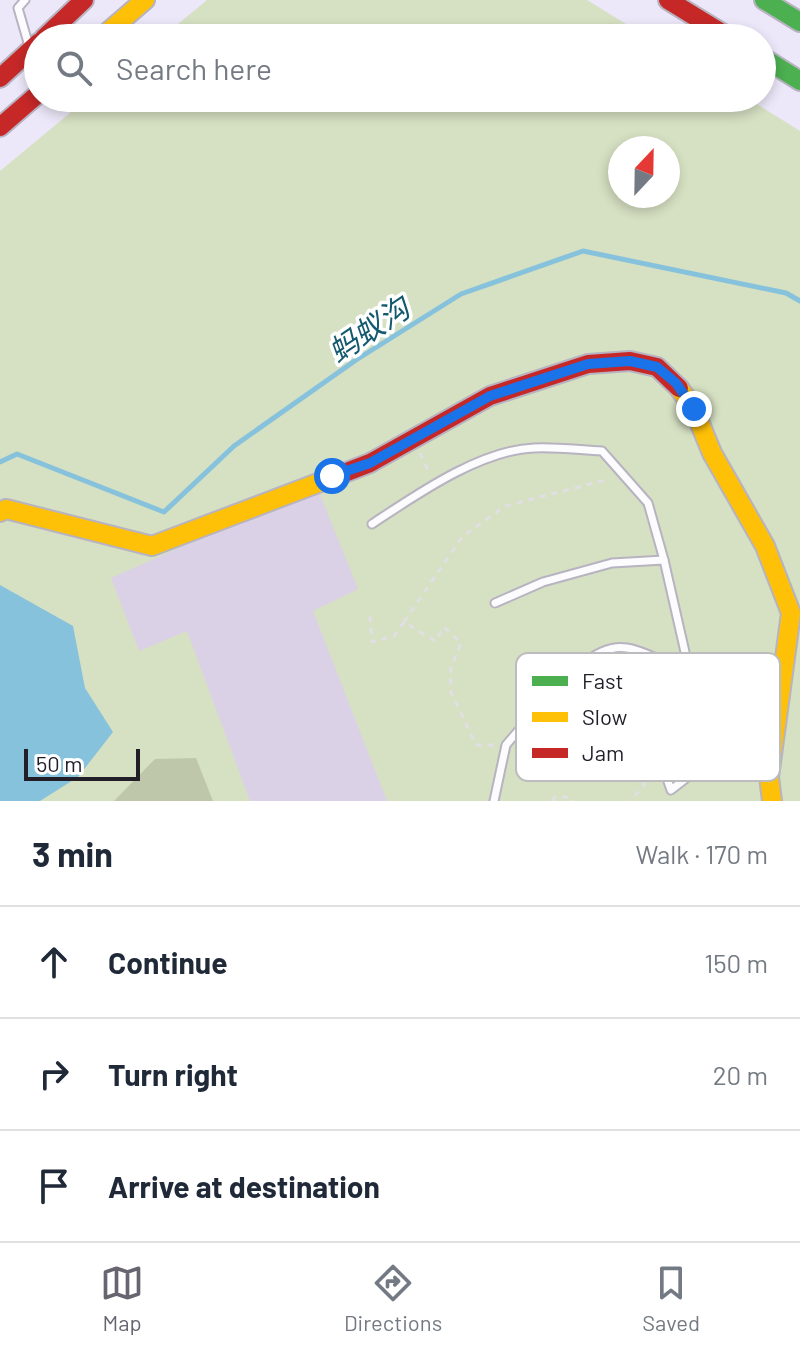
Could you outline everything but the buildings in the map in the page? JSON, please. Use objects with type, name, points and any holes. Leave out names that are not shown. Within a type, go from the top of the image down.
[{"type":"main road","points":[[58,24],[84,0]]},
{"type":"main road","points":[[117,24],[145,0]]},
{"type":"main road","points":[[668,0],[707,24]]},
{"type":"main road","points":[[764,0],[800,22]]},
{"type":"main road","points":[[0,78],[24,56]]},
{"type":"main road","points":[[776,66],[800,81]]},
{"type":"main road","points":[[0,127],[24,106]]},
{"type":"main road","points":[[0,512],[6,509],[152,546],[370,463],[490,396],[588,364],[630,361],[657,367],[676,383],[694,409],[712,453],[765,546],[791,613],[780,695]]},
{"type":"main road","points":[[770,781],[772,801]]},
{"type":"lane","points":[[25,0],[18,8],[26,24]]},
{"type":"lane","points":[[372,524],[433,484],[479,462],[531,448],[602,451],[648,503],[685,653]]},
{"type":"lane","points":[[495,603],[543,582],[612,563],[664,560]]},
{"type":"lane","points":[[597,653],[626,647],[640,653]]},
{"type":"lane","points":[[494,801],[506,745],[516,733]]},
{"type":"lane","points":[[668,781],[671,790],[683,781]]},
{"type":"path","points":[[415,438],[433,484]]},
{"type":"path","points":[[370,616],[372,642],[394,636],[462,537],[505,506],[624,476]]},
{"type":"path","points":[[404,622],[435,641],[444,627],[461,643],[451,667],[450,690],[476,745],[506,745]]},
{"type":"path","points":[[630,801],[644,785],[643,781]]},
{"type":"path","points":[[552,801],[555,797],[571,797],[572,801]]},
{"type":"green space","points":[[207,0],[587,0],[626,24],[178,24]]},
{"type":"green space","points":[[71,112],[769,112],[800,131],[800,801],[0,801],[0,171]]},
{"type":"green space","points":[[196,758],[213,801],[114,801],[155,759]]},
{"type":"water","points":[[0,585],[73,626],[85,688],[113,732],[78,777],[40,801],[0,801]]},
{"type":"waterway","name":"蚂蚁沟","points":[[0,462],[17,454],[164,512],[234,446],[356,360],[461,294],[583,251],[786,293],[800,301]]},
{"type":"traffic: fast","points":[[764,0],[800,22]]},
{"type":"traffic: fast","points":[[776,66],[800,81]]},
{"type":"traffic: slow","points":[[117,24],[145,0]]},
{"type":"traffic: slow","points":[[679,388],[694,409],[712,453],[765,546],[791,613],[780,695]]},
{"type":"traffic: slow","points":[[0,512],[6,509],[152,546],[339,475]]},
{"type":"traffic: slow","points":[[770,781],[772,801]]},
{"type":"traffic: jam","points":[[59,24],[84,0]]},
{"type":"traffic: jam","points":[[668,0],[707,24]]},
{"type":"traffic: jam","points":[[0,78],[24,56]]},
{"type":"traffic: jam","points":[[0,127],[24,106]]},
{"type":"traffic: jam","points":[[339,475],[370,463],[490,396],[588,364],[630,361],[657,367],[679,388]]},
{"type":"route","points":[[332,476],[370,463],[490,396],[588,364],[630,361],[657,367],[676,383],[694,409]]}]
